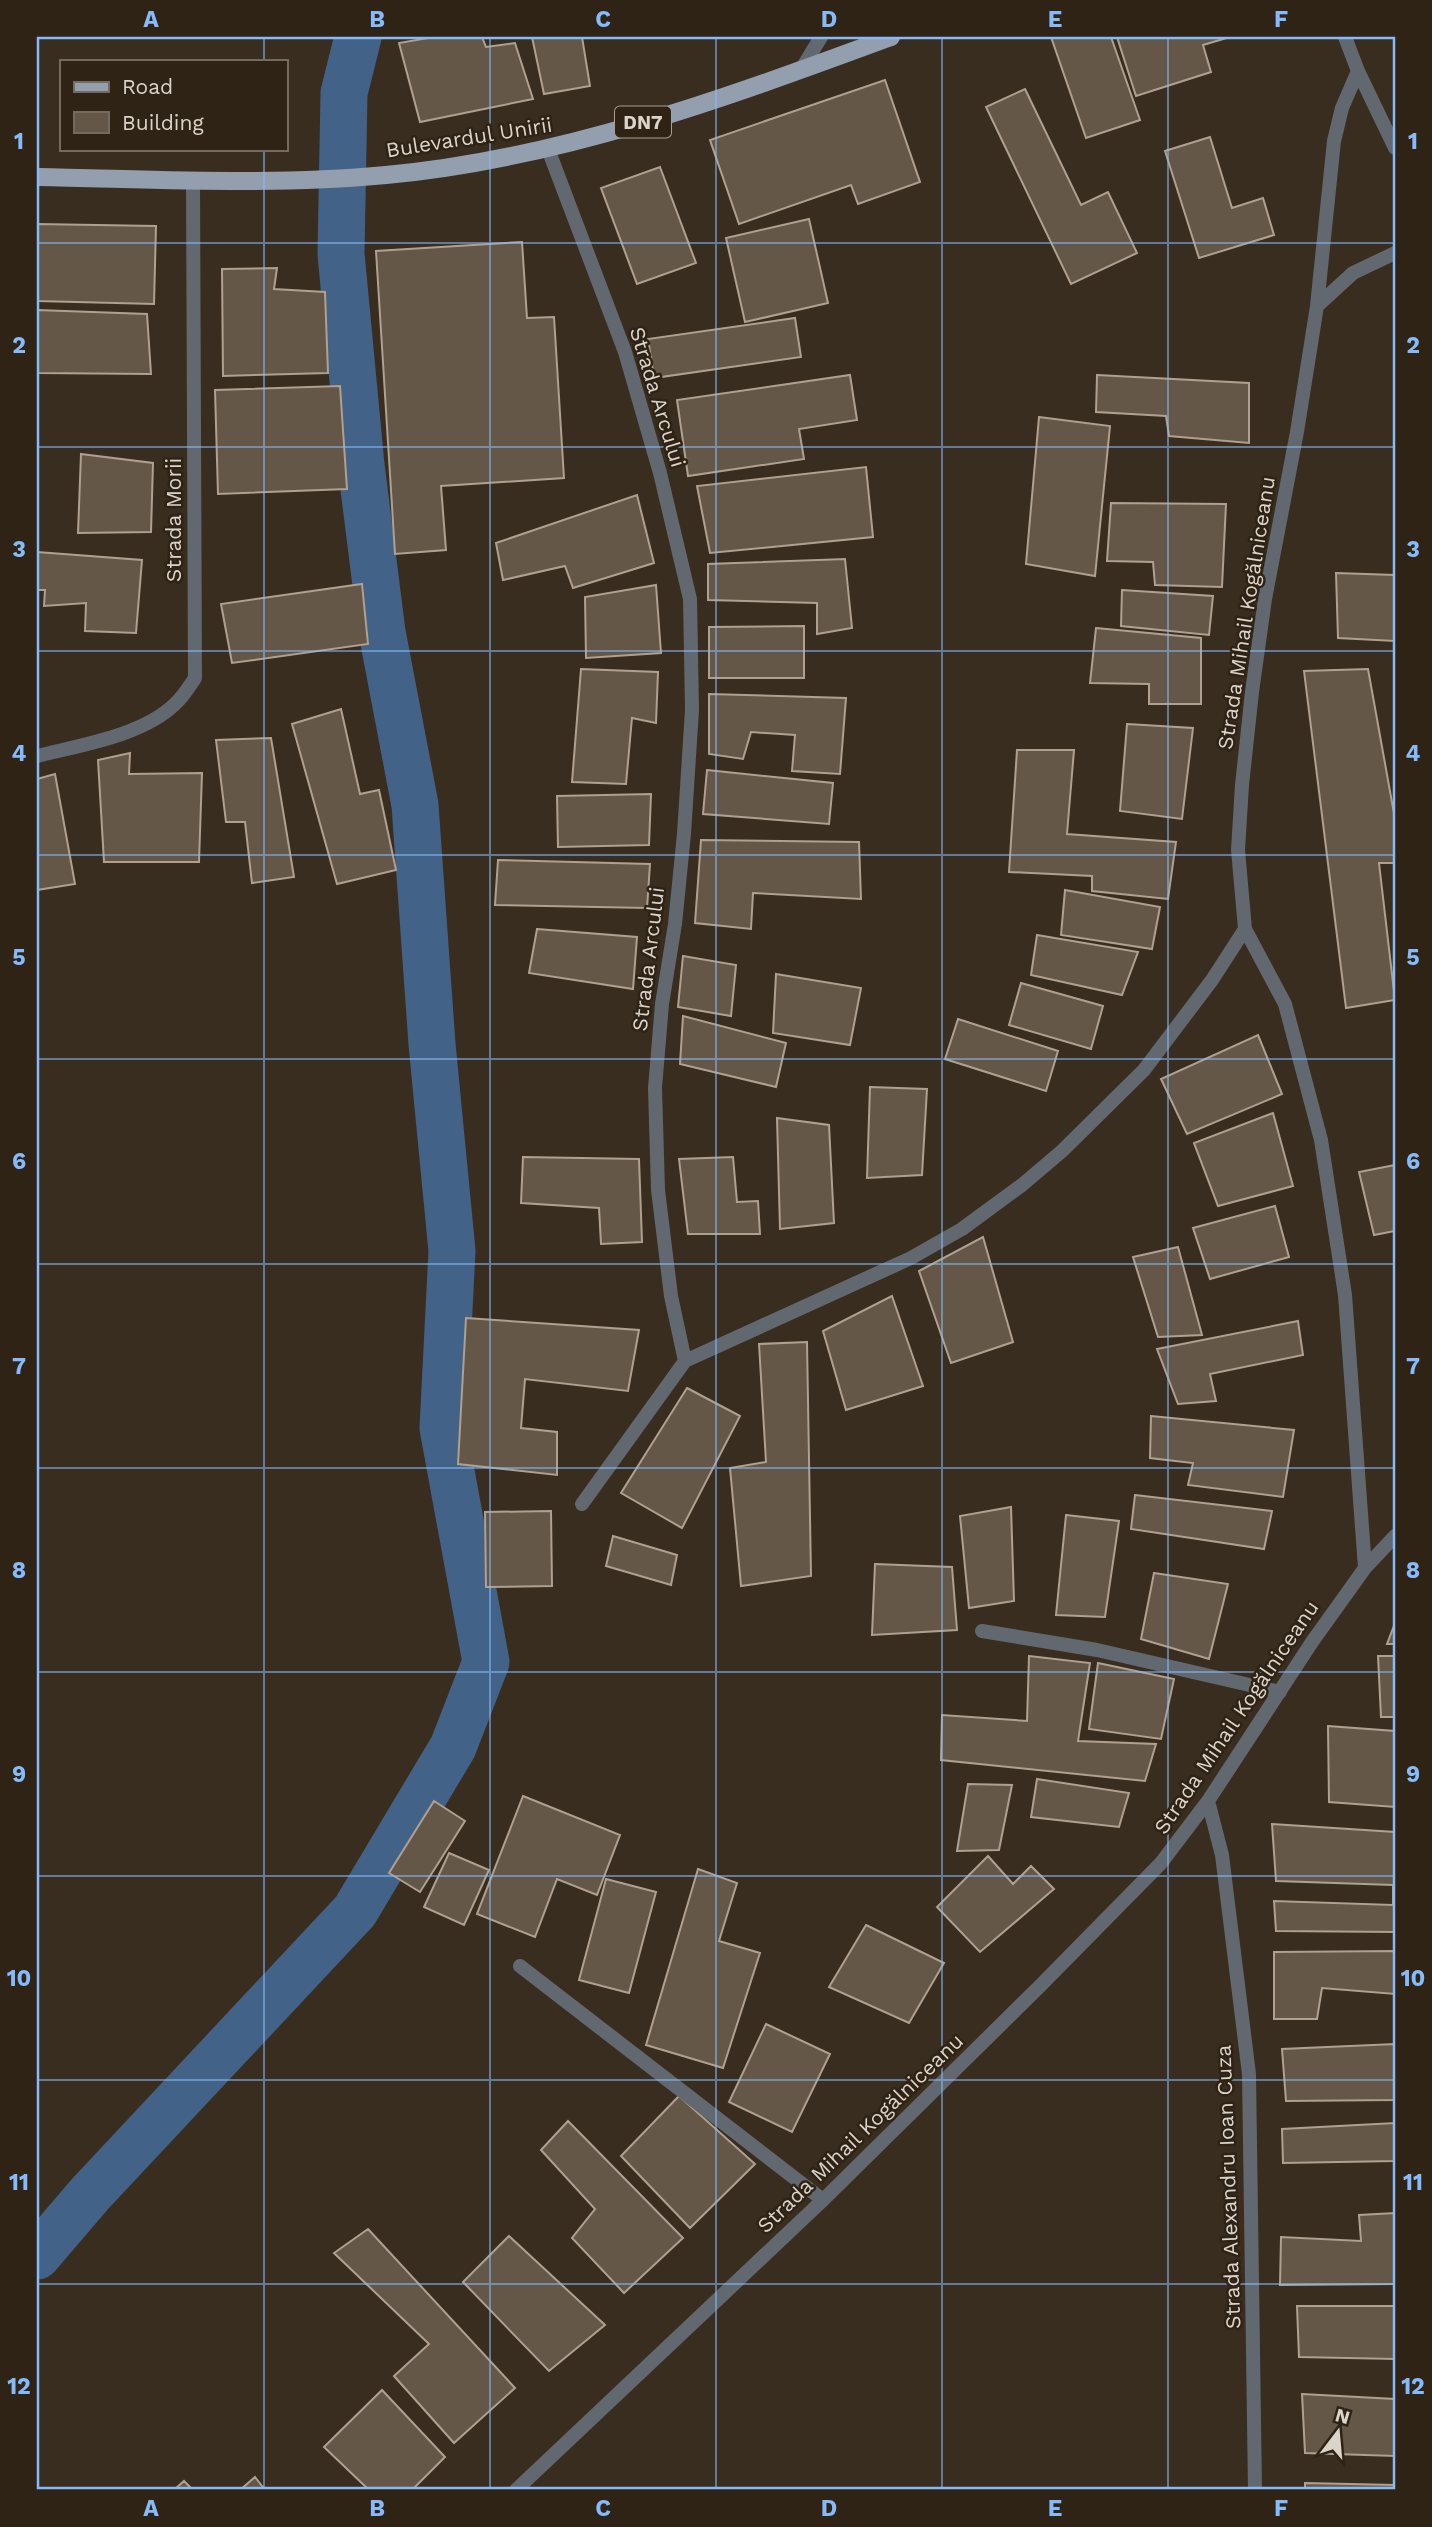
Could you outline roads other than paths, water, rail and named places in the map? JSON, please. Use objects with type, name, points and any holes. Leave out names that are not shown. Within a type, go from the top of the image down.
[{"type":"main road","name":"Bulevardul Unirii","points":[[37,177],[294,180],[387,175],[474,163],[548,149],[635,125],[891,37]]},
{"type":"street","points":[[801,70],[821,37]]},
{"type":"street","points":[[1345,37],[1358,71],[1395,148]]},
{"type":"street","name":"Strada Mihail Kogălniceanu","points":[[516,2490],[823,2200],[1161,1863],[1208,1801],[1312,1642],[1365,1568],[1345,1295],[1321,1140],[1285,1004],[1245,929],[1238,850],[1252,692],[1265,599],[1297,432],[1317,306],[1334,141],[1342,108],[1358,71]]},
{"type":"street","name":"Strada Arcului","points":[[548,149],[625,352],[660,472],[690,599],[692,710],[684,834],[675,923],[662,1004],[655,1088],[658,1190],[671,1296],[685,1362]]},
{"type":"street","name":"Strada Morii","points":[[37,756],[101,740],[149,723],[176,704],[195,678],[194,180]]},
{"type":"street","points":[[1317,306],[1353,273],[1395,253]]},
{"type":"street","points":[[582,1504],[685,1362],[911,1258],[962,1229],[1062,1152],[1144,1070],[1212,980],[1245,929]]},
{"type":"street","points":[[1365,1568],[1395,1536]]},
{"type":"street","points":[[982,1632],[1097,1650],[1280,1692]]},
{"type":"street","name":"Strada Alexandru Ioan Cuza","points":[[1208,1801],[1222,1855],[1249,2074],[1255,2490]]},
{"type":"street","points":[[520,1966],[823,2200]]},
{"type":"waterway","points":[[37,2256],[90,2194],[355,1911],[453,1747],[486,1662],[443,1428],[452,1251],[432,1044],[415,805],[382,632],[361,465],[341,254],[344,93],[358,37]]}]
